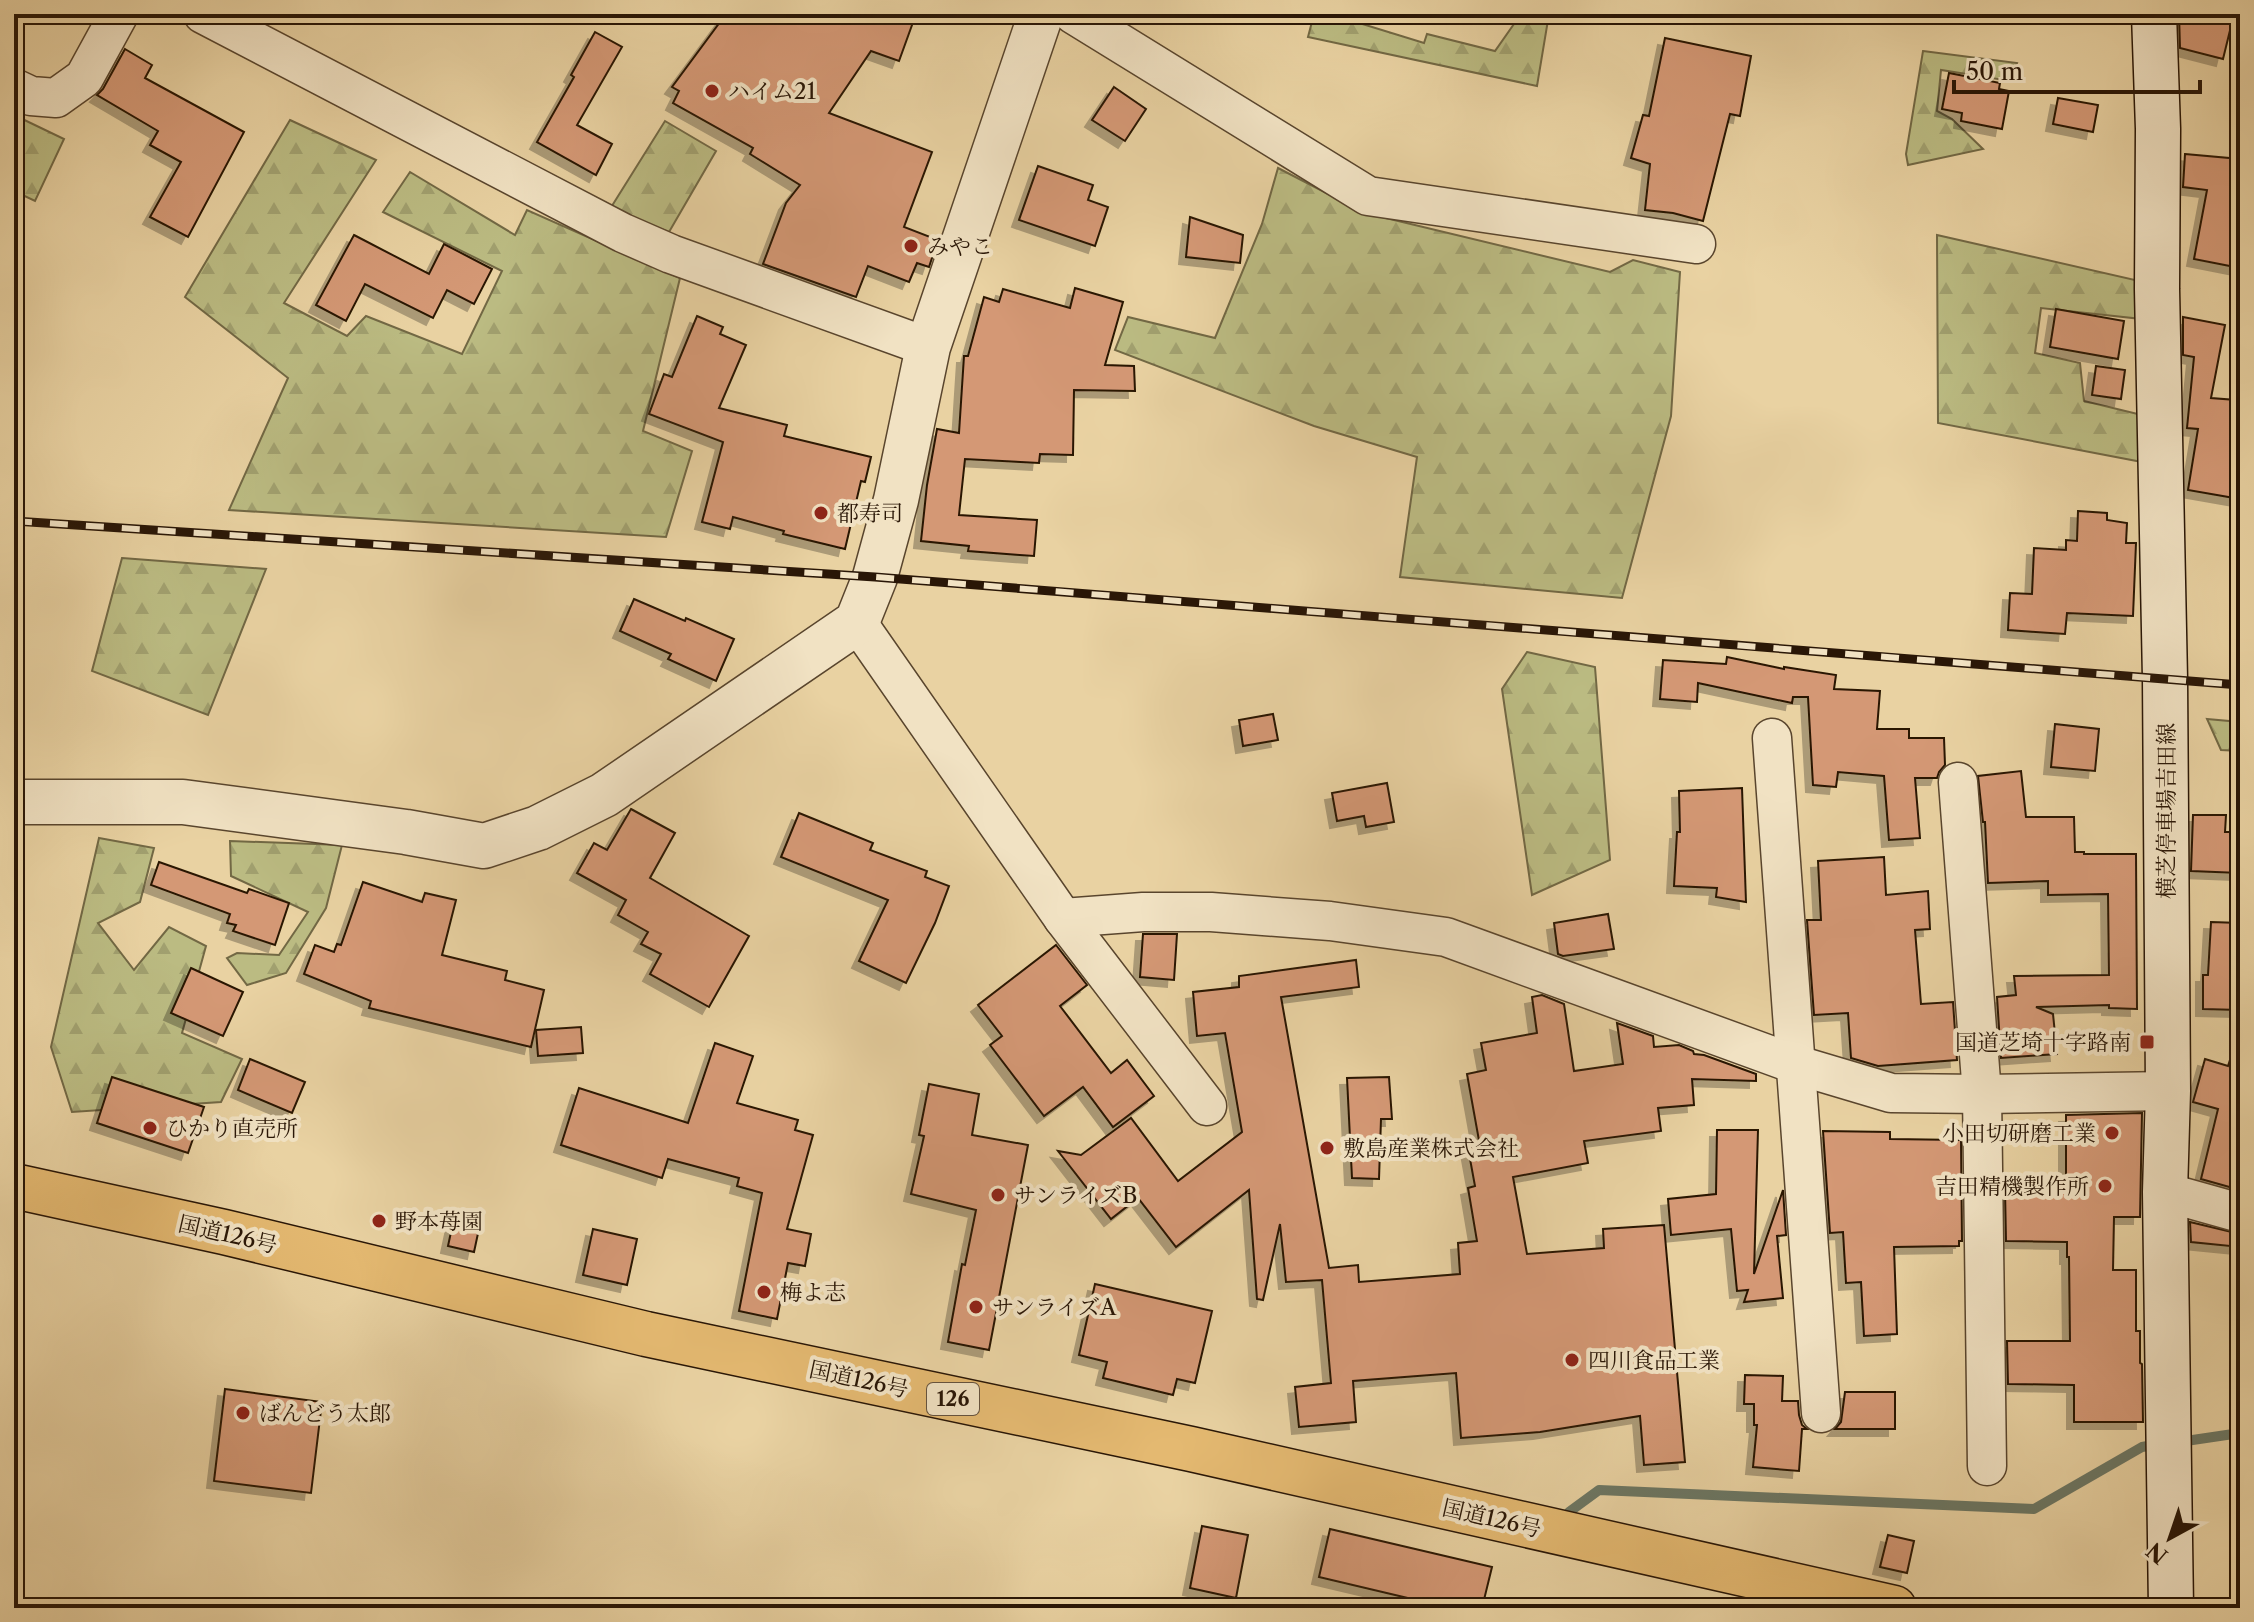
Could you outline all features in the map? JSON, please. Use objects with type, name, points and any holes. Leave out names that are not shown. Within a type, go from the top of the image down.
[{"type":"highway","name":"国道126号","points":[[14,1186],[224,1232],[646,1334],[1191,1449],[1894,1608]]},
{"type":"main road","points":[[14,802],[183,802],[406,832],[484,846],[538,828],[604,795],[857,622],[875,577],[892,515],[928,347],[1041,14]]},
{"type":"main road","name":"横芝停車場吉田線","points":[[2154,14],[2165,679],[2168,1091],[2165,1192],[2171,1608]]},
{"type":"street","points":[[14,88],[31,96],[56,98],[84,78],[119,14]]},
{"type":"street","points":[[203,14],[623,233],[671,254],[928,347]]},
{"type":"street","points":[[1073,14],[1368,196],[1696,244]]},
{"type":"street","points":[[857,622],[1063,918],[1207,1106]]},
{"type":"street","points":[[1772,738],[1821,1413]]},
{"type":"street","points":[[1958,782],[1982,1094],[1987,1466]]},
{"type":"street","points":[[1063,918],[1143,912],[1211,912],[1330,921],[1446,937],[1797,1065],[1891,1093],[2168,1091]]},
{"type":"street","points":[[2165,1192],[2240,1213]]},
{"type":"green space","points":[[1314,14],[1330,14],[1424,43],[1427,34],[1495,51],[1521,14],[1549,14],[1537,86],[1308,37]]},
{"type":"green space","points":[[1923,51],[2017,63],[2010,81],[1941,70],[1937,111],[1952,119],[1983,149],[1908,165],[1906,154]]},
{"type":"green space","points":[[14,115],[64,139],[35,201],[14,191]]},
{"type":"green space","points":[[290,120],[376,160],[284,303],[347,336],[366,316],[462,354],[502,271],[383,212],[410,172],[515,235],[527,210],[680,278],[643,431],[692,451],[666,537],[229,510],[288,378],[185,297]]},
{"type":"green space","points":[[665,121],[716,151],[669,232],[610,209]]},
{"type":"green space","points":[[1278,168],[1365,213],[1610,272],[1633,260],[1680,272],[1671,416],[1622,598],[1400,577],[1417,457],[1314,426],[1115,350],[1128,317],[1215,338],[1262,224]]},
{"type":"green space","points":[[1937,235],[2135,280],[2142,319],[2041,308],[2035,353],[2080,363],[2084,401],[2146,416],[2142,462],[1938,423]]},
{"type":"green space","points":[[122,558],[266,569],[208,715],[92,671]]},
{"type":"green space","points":[[1527,652],[1595,667],[1610,860],[1532,895],[1502,689]]},
{"type":"green space","points":[[2207,719],[2240,722],[2240,751],[2221,750]]},
{"type":"green space","points":[[99,838],[154,848],[140,902],[98,923],[134,970],[169,927],[206,946],[182,1033],[242,1059],[221,1102],[72,1112],[51,1047]]},
{"type":"green space","points":[[230,841],[342,845],[326,908],[286,973],[247,985],[227,958],[237,953],[279,955],[308,912],[231,876]]},
{"type":"building","points":[[726,14],[916,14],[899,61],[871,51],[829,113],[932,152],[904,227],[938,240],[929,267],[917,263],[909,282],[868,266],[856,297],[763,264],[786,203],[800,185],[750,154],[753,148],[673,103],[679,91],[672,87]]},
{"type":"building","points":[[2179,14],[2234,14],[2223,59],[2180,48]]},
{"type":"building","points":[[595,32],[622,47],[577,125],[612,144],[596,175],[537,142],[574,77],[571,75]]},
{"type":"building","points":[[1665,38],[1751,56],[1740,116],[1730,114],[1703,221],[1645,210],[1650,164],[1631,158],[1643,115],[1649,116]]},
{"type":"building","points":[[125,49],[152,65],[145,78],[244,132],[188,237],[150,217],[181,162],[150,145],[158,131],[97,95]]},
{"type":"building","points":[[1949,73],[2000,83],[1999,89],[2009,91],[2002,129],[1961,121],[1962,113],[1942,109]]},
{"type":"building","points":[[1114,87],[1146,109],[1125,141],[1092,120]]},
{"type":"building","points":[[2058,98],[2098,105],[2093,132],[2053,124]]},
{"type":"building","points":[[2185,154],[2240,159],[2235,230],[2240,230],[2240,268],[2194,259],[2207,190],[2183,187]]},
{"type":"building","points":[[1038,166],[1093,185],[1088,200],[1108,207],[1095,246],[1019,220]]},
{"type":"building","points":[[1190,217],[1243,235],[1240,263],[1186,257]]},
{"type":"building","points":[[354,235],[429,274],[444,244],[492,269],[474,304],[447,290],[433,318],[365,284],[346,321],[316,305]]},
{"type":"building","points":[[1075,288],[1123,302],[1105,365],[1134,366],[1135,391],[1074,390],[1073,455],[1040,454],[1039,463],[965,459],[959,515],[1037,520],[1034,556],[968,551],[969,546],[921,541],[937,429],[959,433],[964,356],[968,356],[984,297],[999,302],[1003,289],[1070,308]]},
{"type":"building","points":[[2056,309],[2124,321],[2118,359],[2050,347]]},
{"type":"building","points":[[697,316],[723,327],[720,334],[746,345],[719,408],[787,425],[784,436],[871,457],[865,482],[861,481],[845,549],[783,534],[784,531],[733,517],[730,529],[702,522],[723,442],[649,414],[664,374],[672,377]]},
{"type":"building","points":[[2183,317],[2225,325],[2211,398],[2236,400],[2232,457],[2240,459],[2240,499],[2188,490],[2198,429],[2187,428],[2194,357],[2183,355]]},
{"type":"building","points":[[2096,366],[2125,370],[2121,399],[2092,395]]},
{"type":"building","points":[[2078,511],[2107,513],[2107,520],[2127,523],[2126,543],[2136,543],[2133,616],[2067,613],[2065,634],[2008,630],[2010,593],[2032,594],[2034,548],[2066,550],[2066,540],[2077,541]]},
{"type":"building","points":[[634,599],[734,639],[716,681],[668,659],[671,654],[620,631]]},
{"type":"building","points":[[1727,657],[1784,669],[1836,675],[1834,689],[1880,691],[1877,729],[1909,729],[1909,738],[1944,738],[1945,765],[1937,778],[1915,778],[1920,838],[1889,840],[1884,776],[1838,772],[1836,787],[1813,785],[1808,697],[1793,697],[1792,703],[1698,683],[1697,702],[1660,699],[1663,660],[1726,664]]},
{"type":"building","points":[[1273,714],[1278,740],[1243,746],[1239,720]]},
{"type":"building","points":[[2055,724],[2099,729],[2095,771],[2051,767]]},
{"type":"building","points":[[2021,771],[2026,817],[2074,817],[2075,852],[2136,854],[2137,1009],[2109,1008],[2109,1005],[2036,1007],[2053,1014],[2057,1054],[2001,1058],[1997,997],[2016,995],[2014,976],[2109,975],[2108,894],[2048,895],[2048,881],[1988,883],[1985,822],[1978,776]]},
{"type":"building","points":[[1387,783],[1394,822],[1366,827],[1364,816],[1337,821],[1332,793]]},
{"type":"building","points":[[1742,788],[1746,902],[1716,897],[1717,888],[1674,886],[1677,832],[1680,832],[1679,791]]},
{"type":"building","points":[[631,809],[675,833],[650,878],[749,936],[709,1007],[650,974],[661,954],[641,944],[648,932],[618,915],[626,900],[577,873],[594,843],[607,850]]},
{"type":"building","points":[[799,813],[873,843],[870,850],[927,871],[925,877],[949,886],[906,983],[859,961],[888,900],[781,857]]},
{"type":"building","points":[[2193,815],[2226,815],[2225,832],[2240,832],[2240,873],[2191,871]]},
{"type":"building","points":[[1884,857],[1886,895],[1928,891],[1930,929],[1915,930],[1921,1004],[1953,1002],[1957,1060],[1878,1066],[1851,1058],[1848,1013],[1814,1015],[1807,920],[1821,920],[1818,861]]},
{"type":"building","points":[[159,862],[247,893],[249,889],[289,903],[275,945],[233,931],[236,925],[227,923],[230,914],[151,885]]},
{"type":"building","points":[[363,882],[422,902],[425,893],[456,900],[442,955],[507,971],[505,980],[544,990],[531,1047],[369,1008],[371,1001],[304,974],[315,945],[334,952],[337,944],[341,945]]},
{"type":"building","points":[[1608,914],[1614,949],[1563,956],[1558,954],[1554,923]]},
{"type":"building","points":[[2211,922],[2240,923],[2240,1010],[2203,1009],[2203,975],[2208,975]]},
{"type":"building","points":[[1143,934],[1177,934],[1174,980],[1140,977]]},
{"type":"building","points":[[1056,945],[1087,985],[1060,1006],[1111,1073],[1127,1060],[1154,1096],[1113,1127],[1083,1087],[1044,1116],[990,1045],[1002,1036],[978,1005]]},
{"type":"building","points":[[1356,960],[1359,987],[1281,997],[1329,1268],[1358,1265],[1359,1282],[1460,1274],[1458,1243],[1477,1241],[1468,1188],[1475,1186],[1468,1148],[1480,1146],[1467,1074],[1486,1070],[1481,1043],[1537,1033],[1532,997],[1542,995],[1564,1004],[1574,1071],[1623,1064],[1617,1023],[1653,1036],[1654,1047],[1679,1045],[1694,1054],[1756,1074],[1756,1081],[1692,1079],[1694,1105],[1658,1108],[1661,1131],[1584,1141],[1588,1163],[1513,1177],[1527,1254],[1604,1248],[1603,1229],[1664,1225],[1685,1462],[1644,1465],[1640,1416],[1540,1432],[1461,1438],[1456,1373],[1353,1381],[1356,1422],[1299,1427],[1295,1387],[1331,1383],[1322,1280],[1286,1282],[1280,1224],[1263,1300],[1257,1299],[1249,1190],[1176,1247],[1138,1198],[1111,1219],[1058,1151],[1081,1155],[1131,1118],[1178,1181],[1242,1132],[1225,1033],[1197,1036],[1193,992],[1239,987],[1239,976]]},
{"type":"building","points":[[191,968],[243,992],[223,1036],[171,1013]]},
{"type":"building","points":[[581,1027],[583,1053],[538,1056],[536,1030]]},
{"type":"building","points":[[715,1043],[753,1056],[737,1103],[798,1120],[795,1130],[813,1135],[787,1229],[811,1234],[805,1266],[788,1263],[777,1319],[739,1311],[762,1193],[737,1186],[739,1178],[668,1159],[662,1178],[561,1145],[579,1088],[688,1123]]},
{"type":"building","points":[[250,1059],[305,1082],[292,1113],[238,1090]]},
{"type":"building","points":[[2205,1059],[2228,1066],[2230,1060],[2240,1062],[2240,1190],[2201,1179],[2218,1109],[2193,1102]]},
{"type":"building","points":[[112,1077],[204,1107],[188,1153],[97,1123]]},
{"type":"building","points":[[1389,1077],[1392,1119],[1381,1119],[1379,1179],[1352,1178],[1347,1078]]},
{"type":"building","points":[[929,1084],[979,1094],[972,1135],[1028,1145],[989,1350],[948,1342],[962,1264],[965,1265],[976,1210],[911,1194],[924,1136],[919,1135]]},
{"type":"building","points":[[2142,1113],[2140,1217],[2114,1217],[2113,1270],[2136,1270],[2136,1331],[2140,1331],[2143,1422],[2074,1422],[2074,1385],[2008,1384],[2007,1341],[2070,1341],[2069,1257],[2067,1242],[2006,1241],[2005,1189],[2066,1189],[2066,1115]]},
{"type":"building","points":[[1717,1130],[1758,1130],[1754,1274],[1783,1190],[1786,1235],[1777,1236],[1783,1298],[1744,1302],[1748,1290],[1737,1291],[1731,1229],[1671,1235],[1668,1199],[1716,1194]]},
{"type":"building","points":[[1823,1131],[1890,1132],[1890,1139],[1961,1140],[1962,1241],[1959,1241],[1959,1246],[1894,1247],[1897,1334],[1864,1336],[1861,1282],[1846,1283],[1843,1232],[1830,1233]]},
{"type":"building","points":[[454,1218],[480,1224],[474,1252],[448,1246]]},
{"type":"building","points":[[2190,1222],[2240,1234],[2240,1247],[2191,1242]]},
{"type":"building","points":[[593,1229],[637,1239],[627,1285],[583,1275]]},
{"type":"building","points":[[1095,1284],[1212,1311],[1195,1383],[1177,1379],[1173,1395],[1103,1378],[1107,1362],[1079,1355]]},
{"type":"building","points":[[1745,1375],[1783,1376],[1782,1401],[1798,1401],[1802,1425],[1807,1429],[1802,1429],[1799,1471],[1753,1467],[1757,1425],[1754,1425],[1754,1404],[1744,1404]]},
{"type":"building","points":[[225,1389],[322,1402],[311,1493],[214,1481]]},
{"type":"building","points":[[1845,1392],[1895,1392],[1895,1429],[1835,1429],[1841,1422]]},
{"type":"building","points":[[1202,1526],[1248,1535],[1236,1598],[1190,1588]]},
{"type":"building","points":[[1330,1529],[1492,1567],[1482,1608],[1450,1608],[1319,1577]]},
{"type":"building","points":[[1888,1535],[1914,1541],[1907,1573],[1880,1567]]},
{"type":"waterway","points":[[2179,1442],[2240,1433]]},
{"type":"waterway","points":[[1569,1512],[1599,1490],[2034,1509],[2142,1447],[2159,1444]]},
{"type":"railway","points":[[14,521],[875,577],[2240,685]]},
{"type":"place","name":"ハイム21","points":[[712,91]]},
{"type":"place","name":"みやこ","points":[[911,246]]},
{"type":"place","name":"都寿司","points":[[821,513]]},
{"type":"place","name":"国道芝埼十字路南","points":[[2147,1042]]},
{"type":"place","name":"ひかり直売所","points":[[150,1128]]},
{"type":"place","name":"小田切研磨工業","points":[[2112,1133]]},
{"type":"place","name":"敷島産業株式会社","points":[[1327,1148]]},
{"type":"place","name":"吉田精機製作所","points":[[2105,1186]]},
{"type":"place","name":"サンライズB","points":[[998,1195]]},
{"type":"place","name":"野本苺園","points":[[379,1221]]},
{"type":"place","name":"梅よ志","points":[[764,1292]]},
{"type":"place","name":"サンライズA","points":[[976,1307]]},
{"type":"place","name":"四川食品工業","points":[[1572,1360]]},
{"type":"place","name":"ばんどう太郎","points":[[243,1413]]}]
